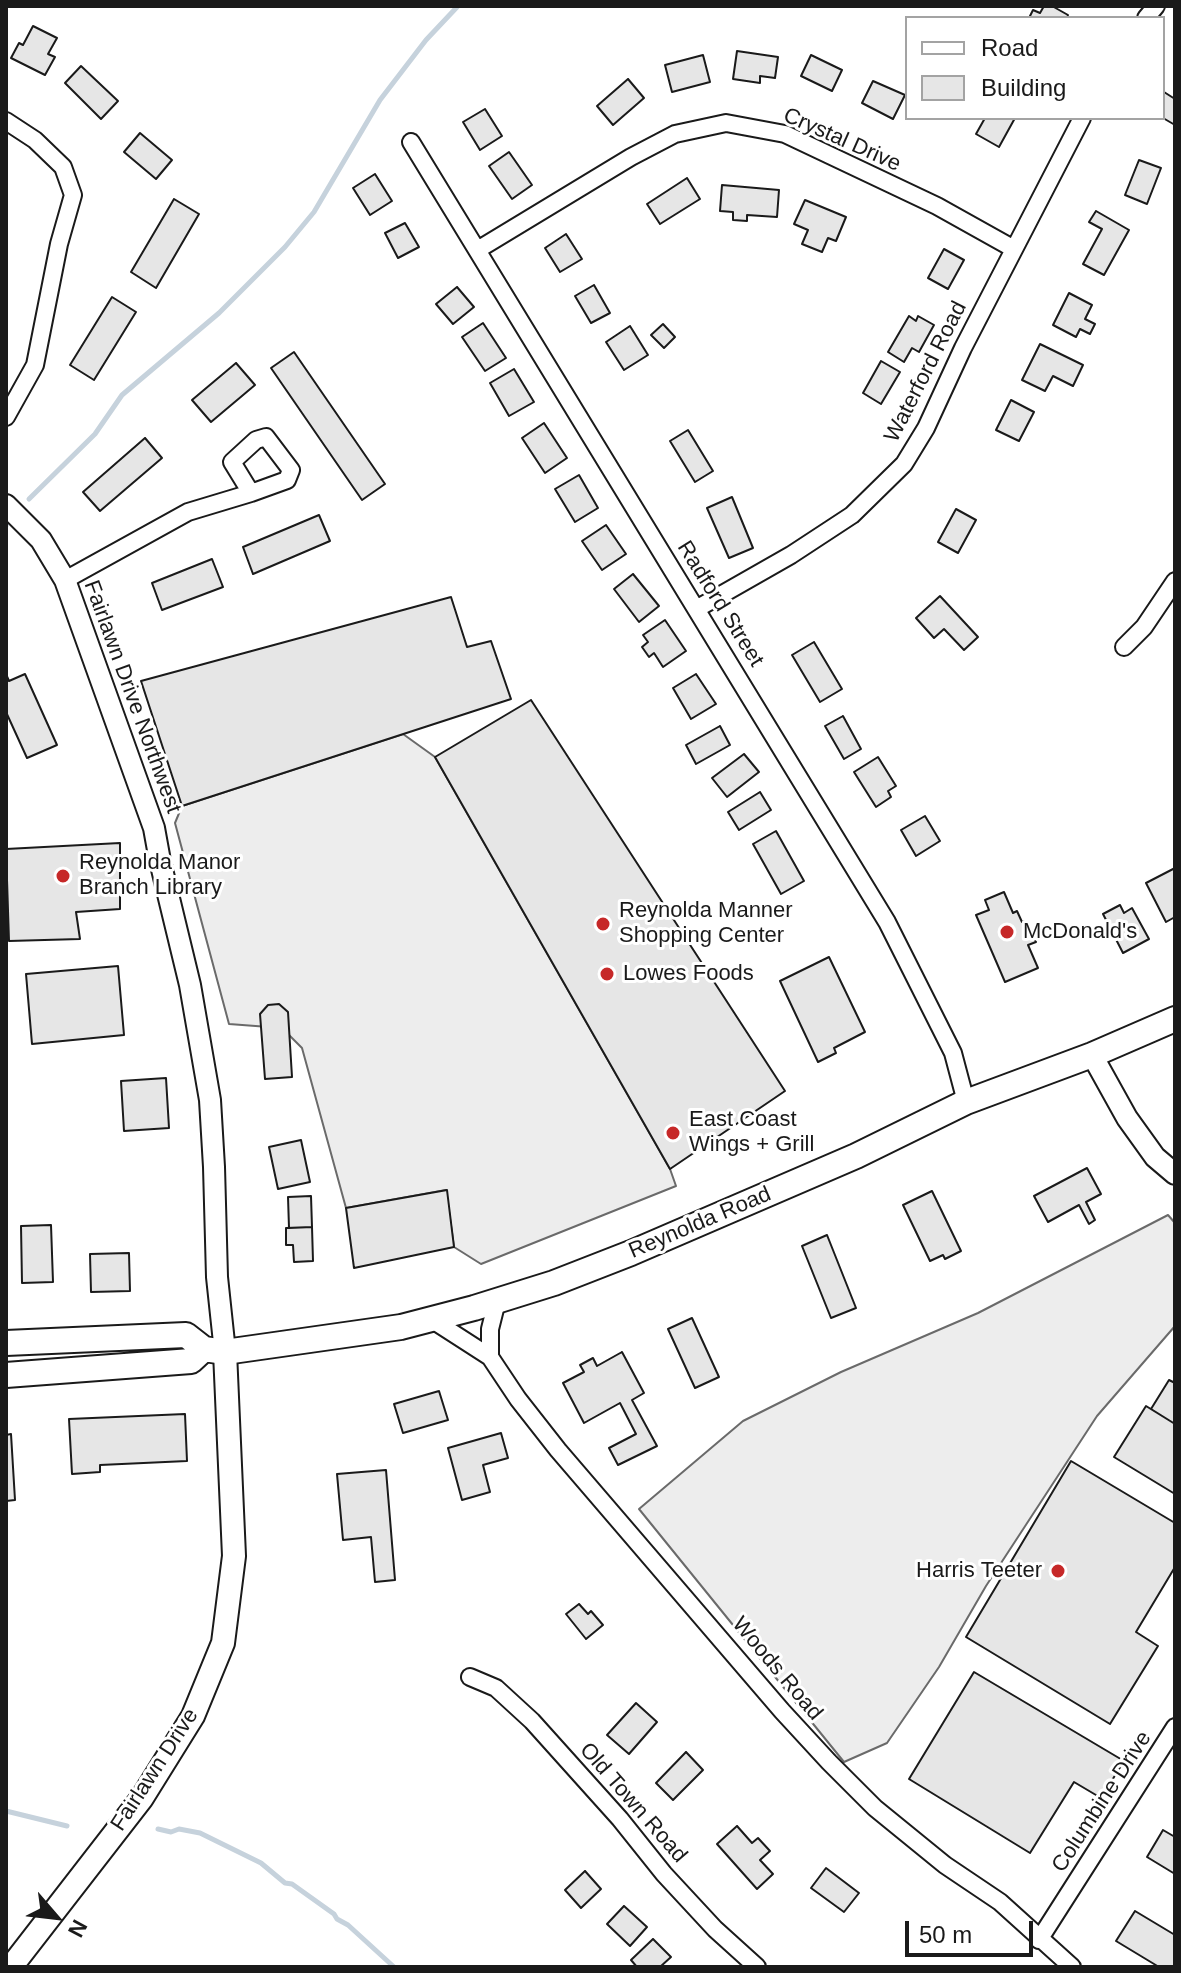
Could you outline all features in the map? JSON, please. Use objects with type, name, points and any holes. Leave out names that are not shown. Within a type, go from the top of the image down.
[{"type":"main road","name":"Reynolda Road","points":[[6,1375],[191,1361],[214,1351],[387,1329],[497,1301],[631,1253],[856,1156],[966,1102],[1092,1055],[1175,1019]]},
{"type":"main road","name":"Reynolda Road","points":[[6,1343],[186,1335],[214,1351]]},
{"type":"main road","name":"Fairlawn Drive","points":[[11,1967],[142,1798],[193,1716],[223,1643],[234,1556],[233,1488],[214,1351]]},
{"type":"street","name":"Waterford Road","points":[[698,608],[791,555],[852,515],[904,464],[926,428],[1081,120]]},
{"type":"street","points":[[6,121],[35,140],[63,167],[73,195],[59,244],[35,365],[6,417]]},
{"type":"street","name":"Crystal Drive","points":[[479,249],[631,157],[675,134],[726,123],[785,134],[937,206],[1014,249]]},
{"type":"street","name":"Radford Street","points":[[411,142],[887,922],[953,1053],[966,1102]]},
{"type":"street","points":[[65,580],[188,512],[251,493]]},
{"type":"street","name":"Fairlawn Drive Northwest","points":[[6,505],[41,540],[65,580],[154,828],[193,995],[210,1100],[217,1277],[214,1351]]},
{"type":"street","points":[[1124,647],[1144,627],[1175,581]]},
{"type":"street","points":[[1092,1055],[1127,1118],[1155,1157],[1175,1174]]},
{"type":"street","points":[[490,1357],[490,1329],[497,1301]]},
{"type":"street","name":"Woods Road","points":[[431,1319],[490,1357],[558,1450],[829,1762],[875,1808],[945,1865],[1000,1902],[1072,1967]]},
{"type":"street","name":"Old Town Road","points":[[470,1677],[496,1688],[532,1721],[620,1819],[664,1874],[715,1929],[757,1967]]},
{"type":"street","name":"Columbine Drive","points":[[1039,1940],[1175,1727]]},
{"type":"shaded area","points":[[403,734],[435,757],[670,1169],[676,1186],[481,1264],[454,1247],[446,1190],[346,1208],[302,1048],[282,1028],[229,1024],[175,823],[182,806]]},
{"type":"shaded area","points":[[1168,1215],[1175,1223],[1175,1326],[1097,1416],[986,1586],[939,1667],[887,1743],[844,1762],[639,1509],[743,1421],[841,1372],[978,1313]]},
{"type":"building","points":[[1044,6],[1052,6],[1068,15],[1030,16],[1033,10],[1040,13]]},
{"type":"building","points":[[33,26],[57,38],[48,54],[55,57],[45,75],[11,58],[19,43],[23,45]]},
{"type":"building","points":[[737,51],[778,57],[775,78],[760,76],[760,83],[733,79]]},
{"type":"building","points":[[703,55],[710,82],[672,92],[665,65]]},
{"type":"building","points":[[811,55],[842,70],[832,91],[801,76]]},
{"type":"building","points":[[81,66],[118,101],[101,119],[65,83]]},
{"type":"building","points":[[628,79],[644,98],[613,125],[597,106]]},
{"type":"building","points":[[873,81],[905,95],[893,119],[862,103]]},
{"type":"building","points":[[1165,93],[1175,99],[1175,125],[1165,119]]},
{"type":"building","points":[[485,109],[502,136],[480,150],[463,122]]},
{"type":"building","points":[[984,120],[1014,120],[999,147],[976,134]]},
{"type":"building","points":[[140,133],[172,160],[156,179],[124,152]]},
{"type":"building","points":[[509,152],[532,185],[512,199],[489,166]]},
{"type":"building","points":[[1139,160],[1161,168],[1147,204],[1125,195]]},
{"type":"building","points":[[375,174],[392,201],[370,215],[353,188]]},
{"type":"building","points":[[687,178],[700,199],[660,224],[647,204]]},
{"type":"building","points":[[722,185],[779,190],[777,217],[747,215],[747,221],[733,220],[733,212],[720,211]]},
{"type":"building","points":[[174,199],[199,214],[156,288],[131,272]]},
{"type":"building","points":[[805,200],[846,217],[836,241],[828,238],[822,252],[802,244],[808,230],[794,224]]},
{"type":"building","points":[[1096,211],[1129,230],[1104,275],[1083,264],[1102,229],[1089,222]]},
{"type":"building","points":[[405,223],[419,247],[398,258],[385,233]]},
{"type":"building","points":[[566,234],[582,259],[560,272],[545,248]]},
{"type":"building","points":[[944,249],[964,260],[948,289],[928,278]]},
{"type":"building","points":[[594,285],[610,313],[591,323],[575,296]]},
{"type":"building","points":[[457,287],[474,307],[453,324],[436,304]]},
{"type":"building","points":[[1069,293],[1092,305],[1085,319],[1095,324],[1090,334],[1080,329],[1076,337],[1053,325]]},
{"type":"building","points":[[112,297],[136,312],[94,380],[70,365]]},
{"type":"building","points":[[909,316],[916,321],[918,316],[934,325],[919,352],[912,348],[904,362],[888,352]]},
{"type":"building","points":[[483,323],[506,358],[485,371],[462,337]]},
{"type":"building","points":[[663,324],[675,337],[664,348],[651,335]]},
{"type":"building","points":[[630,326],[648,355],[624,370],[606,342]]},
{"type":"building","points":[[1040,344],[1083,365],[1073,386],[1053,376],[1045,391],[1022,380]]},
{"type":"building","points":[[294,352],[385,484],[362,500],[271,368]]},
{"type":"building","points":[[881,361],[900,372],[881,404],[863,393]]},
{"type":"building","points":[[236,363],[255,385],[211,422],[192,400]]},
{"type":"building","points":[[514,369],[534,402],[509,416],[490,383]]},
{"type":"building","points":[[1011,400],[1034,412],[1019,441],[996,430]]},
{"type":"building","points":[[544,423],[567,458],[545,473],[522,438]]},
{"type":"building","points":[[688,430],[713,471],[695,482],[670,441]]},
{"type":"building","points":[[145,438],[162,458],[100,511],[83,492]]},
{"type":"building","points":[[579,475],[598,508],[575,522],[555,489]]},
{"type":"building","points":[[732,497],[753,548],[729,558],[707,508]]},
{"type":"building","points":[[956,509],[976,520],[958,553],[938,542]]},
{"type":"building","points":[[319,515],[330,541],[253,574],[243,547]]},
{"type":"building","points":[[606,525],[626,554],[602,570],[582,541]]},
{"type":"building","points":[[212,559],[223,587],[162,610],[152,583]]},
{"type":"building","points":[[633,574],[659,606],[639,622],[614,589]]},
{"type":"building","points":[[940,596],[978,637],[964,650],[944,629],[934,638],[916,618]]},
{"type":"building","points":[[451,597],[467,647],[491,641],[511,699],[182,806],[141,681]]},
{"type":"building","points":[[665,620],[686,651],[663,667],[654,653],[649,657],[642,647],[648,642],[643,635]]},
{"type":"building","points":[[814,642],[842,689],[820,702],[792,655]]},
{"type":"building","points":[[6,674],[9,681],[25,674],[57,745],[27,758],[6,712]]},
{"type":"building","points":[[696,674],[716,704],[691,719],[673,688]]},
{"type":"building","name":"Reynolda Manner Shopping Center","points":[[531,700],[785,1091],[670,1169],[435,757]]},
{"type":"building","points":[[843,716],[861,749],[844,759],[825,726]]},
{"type":"building","points":[[720,726],[730,745],[696,764],[686,745]]},
{"type":"building","points":[[744,754],[759,772],[727,797],[712,778]]},
{"type":"building","points":[[878,757],[896,786],[888,791],[891,797],[876,807],[854,772]]},
{"type":"building","points":[[760,792],[771,810],[739,830],[728,812]]},
{"type":"building","points":[[925,816],[940,841],[916,856],[901,830]]},
{"type":"building","points":[[776,831],[804,881],[781,894],[753,844]]},
{"type":"building","name":"Reynolda Manor Branch Library","points":[[120,843],[120,909],[76,912],[80,939],[9,941],[6,849]]},
{"type":"building","points":[[1175,868],[1175,917],[1166,922],[1146,883]]},
{"type":"building","name":"McDonald's","points":[[1004,892],[1013,913],[1017,911],[1022,922],[1026,921],[1036,942],[1028,945],[1038,968],[1005,982],[976,915],[989,910],[985,900]]},
{"type":"building","points":[[1120,905],[1124,913],[1132,908],[1149,939],[1123,953],[1103,914]]},
{"type":"building","points":[[829,957],[865,1032],[834,1048],[836,1053],[818,1062],[780,981]]},
{"type":"building","points":[[118,966],[124,1035],[32,1044],[26,974]]},
{"type":"building","points":[[279,1004],[288,1012],[292,1077],[265,1079],[260,1014],[268,1005]]},
{"type":"building","points":[[166,1078],[169,1128],[124,1131],[121,1081]]},
{"type":"building","points":[[301,1140],[310,1182],[278,1189],[269,1147]]},
{"type":"building","points":[[1087,1168],[1101,1194],[1086,1202],[1095,1220],[1089,1224],[1079,1205],[1048,1222],[1034,1196]]},
{"type":"building","points":[[447,1190],[454,1247],[354,1268],[346,1208]]},
{"type":"building","points":[[932,1191],[961,1251],[945,1259],[943,1255],[930,1261],[903,1205]]},
{"type":"building","points":[[311,1196],[312,1227],[289,1228],[288,1197]]},
{"type":"building","points":[[51,1225],[53,1282],[22,1283],[21,1226]]},
{"type":"building","points":[[312,1227],[313,1261],[294,1262],[293,1245],[286,1245],[286,1228]]},
{"type":"building","points":[[827,1235],[856,1308],[831,1318],[802,1246]]},
{"type":"building","points":[[129,1253],[130,1291],[91,1292],[90,1254]]},
{"type":"building","points":[[692,1318],[719,1377],[695,1388],[668,1329]]},
{"type":"building","points":[[622,1352],[644,1393],[632,1400],[657,1446],[618,1465],[609,1448],[636,1434],[620,1403],[584,1423],[563,1383],[584,1372],[580,1365],[593,1358],[597,1366]]},
{"type":"building","points":[[1169,1380],[1175,1383],[1175,1424],[1151,1409]]},
{"type":"building","points":[[439,1391],[448,1420],[403,1433],[394,1404]]},
{"type":"building","points":[[1146,1406],[1175,1424],[1175,1494],[1114,1457]]},
{"type":"building","points":[[185,1414],[187,1461],[100,1465],[100,1472],[72,1474],[69,1419]]},
{"type":"building","points":[[501,1433],[508,1458],[483,1465],[490,1492],[462,1500],[448,1448]]},
{"type":"building","points":[[11,1434],[15,1500],[6,1501],[6,1435]]},
{"type":"building","points":[[1071,1461],[1175,1523],[1175,1567],[1136,1632],[1158,1646],[1110,1724],[966,1637]]},
{"type":"building","points":[[386,1470],[395,1580],[375,1582],[371,1537],[343,1540],[337,1474]]},
{"type":"building","points":[[579,1604],[588,1614],[591,1611],[603,1625],[586,1639],[566,1614]]},
{"type":"building","points":[[974,1672],[1124,1761],[1101,1798],[1074,1782],[1030,1853],[909,1779]]},
{"type":"building","points":[[636,1703],[657,1722],[629,1754],[607,1735]]},
{"type":"building","points":[[686,1752],[703,1770],[673,1800],[656,1783]]},
{"type":"building","points":[[737,1826],[752,1843],[758,1838],[770,1851],[760,1860],[773,1874],[757,1889],[717,1844]]},
{"type":"building","points":[[1163,1830],[1175,1837],[1175,1874],[1147,1857]]},
{"type":"building","points":[[826,1868],[859,1893],[844,1912],[811,1888]]},
{"type":"building","points":[[585,1871],[601,1889],[581,1908],[565,1890]]},
{"type":"building","points":[[624,1906],[647,1927],[630,1946],[607,1924]]},
{"type":"building","points":[[1135,1911],[1175,1935],[1175,1967],[1159,1967],[1116,1941]]},
{"type":"building","points":[[653,1939],[671,1957],[660,1967],[637,1967],[631,1960]]},
{"type":"waterway","points":[[29,499],[95,434],[122,395],[219,313],[285,247],[314,212],[380,100],[426,40],[458,6]]},
{"type":"waterway","points":[[6,526],[7,522]]},
{"type":"waterway","points":[[6,1811],[67,1826]]},
{"type":"waterway","points":[[158,1829],[200,1833],[261,1863],[285,1883],[292,1884],[334,1914],[394,1967]]},
{"type":"place","name":"Reynolda Manor Branch Library","points":[[63,876]]},
{"type":"place","name":"Reynolda Manner Shopping Center","points":[[603,924]]},
{"type":"place","name":"McDonald's","points":[[1007,932]]},
{"type":"place","name":"Lowes Foods","points":[[607,974]]},
{"type":"place","name":"East Coast Wings + Grill","points":[[673,1133]]},
{"type":"place","name":"Harris Teeter","points":[[1058,1571]]}]
